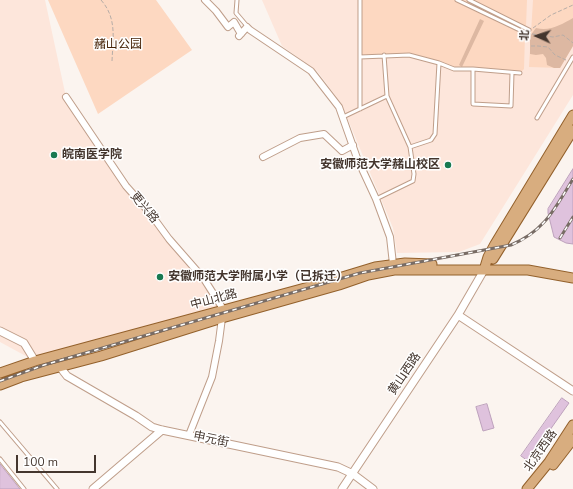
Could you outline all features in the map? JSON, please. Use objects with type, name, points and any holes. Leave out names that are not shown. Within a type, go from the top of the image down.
[{"type":"main road","name":"黄山西路","points":[[486,266],[495,244],[573,115]]},
{"type":"main road","name":"黄山西路","points":[[486,266],[573,130]]},
{"type":"main road","name":"中山北路","points":[[0,373],[35,361],[225,314],[375,267],[405,263],[540,266],[573,272]]},
{"type":"main road","name":"中山北路","points":[[486,266],[528,270],[573,278]]},
{"type":"main road","points":[[0,385],[21,377],[60,367],[225,314],[339,285],[368,275],[394,270],[486,266]]},
{"type":"main road","name":"北京西路","points":[[528,489],[549,462],[573,425]]},
{"type":"main road","name":"北京西路","points":[[534,489],[573,438]]},
{"type":"street","points":[[205,0],[216,11],[228,27],[234,22],[240,35],[247,27],[311,71],[339,107],[390,237],[393,264]]},
{"type":"street","name":"更兴路","points":[[66,96],[126,186],[150,213],[168,239],[204,279],[225,314]]},
{"type":"street","points":[[263,157],[300,138],[324,134],[342,151],[353,145]]},
{"type":"street","name":"黄山西路","points":[[342,489],[458,315],[486,266]]},
{"type":"street","points":[[189,435],[212,377],[225,314]]},
{"type":"street","points":[[458,315],[573,392]]},
{"type":"street","points":[[0,331],[24,343],[35,361]]},
{"type":"street","name":"申元街","points":[[60,367],[67,376],[152,426],[162,430],[338,467],[353,474],[373,489]]},
{"type":"street","points":[[93,489],[162,430]]},
{"type":"lane","points":[[237,0],[236,13],[247,27]]},
{"type":"lane","points":[[360,0],[360,109]]},
{"type":"lane","points":[[457,0],[528,34]]},
{"type":"lane","points":[[469,0],[529,30]]},
{"type":"lane","points":[[376,200],[413,181],[414,174],[410,147],[387,96],[384,55]]},
{"type":"lane","points":[[360,57],[409,55],[439,63],[454,69],[520,73]]},
{"type":"lane","points":[[538,118],[573,57]]},
{"type":"lane","points":[[410,147],[431,140],[435,134],[439,63]]},
{"type":"lane","points":[[473,69],[473,104],[511,106],[512,73]]},
{"type":"lane","points":[[343,117],[387,96]]},
{"type":"lane","points":[[0,422],[56,489]]},
{"type":"lane","points":[[0,459],[24,489]]},
{"type":"path","points":[[101,0],[108,8],[114,27],[112,61]]},
{"type":"path","points":[[529,30],[551,16],[573,5]]},
{"type":"path","points":[[528,34],[553,37],[563,35],[573,43]]},
{"type":"path","points":[[531,46],[548,47],[555,55],[570,62]]},
{"type":"shaded area","name":"皖南医学院","points":[[0,0],[45,0],[66,97],[221,310],[35,361],[0,342]]},
{"type":"shaded area","name":"安徽师范大学赭山校区","points":[[262,0],[573,0],[573,95],[480,244],[459,252],[397,253],[393,228],[341,103],[317,71],[282,46]]},
{"type":"shaded area","points":[[573,18],[573,46],[560,68],[554,68],[547,65],[546,58],[543,54],[530,54],[530,36],[536,28],[551,28]]},
{"type":"shaded area","points":[[480,19],[484,21],[462,67],[459,65]]},
{"type":"green space","name":"赭山公园","points":[[48,0],[156,0],[192,50],[98,114]]},
{"type":"green space","points":[[360,0],[527,0],[526,27],[521,29],[519,32],[525,35],[524,69],[521,72],[454,69],[409,55],[360,57]]},
{"type":"green space","points":[[533,0],[573,0],[573,46],[560,68],[529,67]]},
{"type":"building","points":[[573,169],[573,244],[566,243],[554,237],[548,209]]},
{"type":"building","points":[[562,398],[569,403],[528,461],[521,456]]},
{"type":"building","points":[[487,404],[494,428],[483,431],[476,407]]},
{"type":"building","points":[[0,464],[20,489],[0,489]]},
{"type":"railway","points":[[0,381],[44,365],[360,273],[511,245],[523,239],[541,226],[548,218],[573,179]]},
{"type":"railway","points":[[560,238],[573,217]]},
{"type":"place","name":"皖南医学院","points":[[54,155]]},
{"type":"place","name":"安徽师范大学赭山校区","points":[[448,165]]},
{"type":"place","name":"安徽师范大学附属小学（已拆迁）","points":[[160,277]]}]
